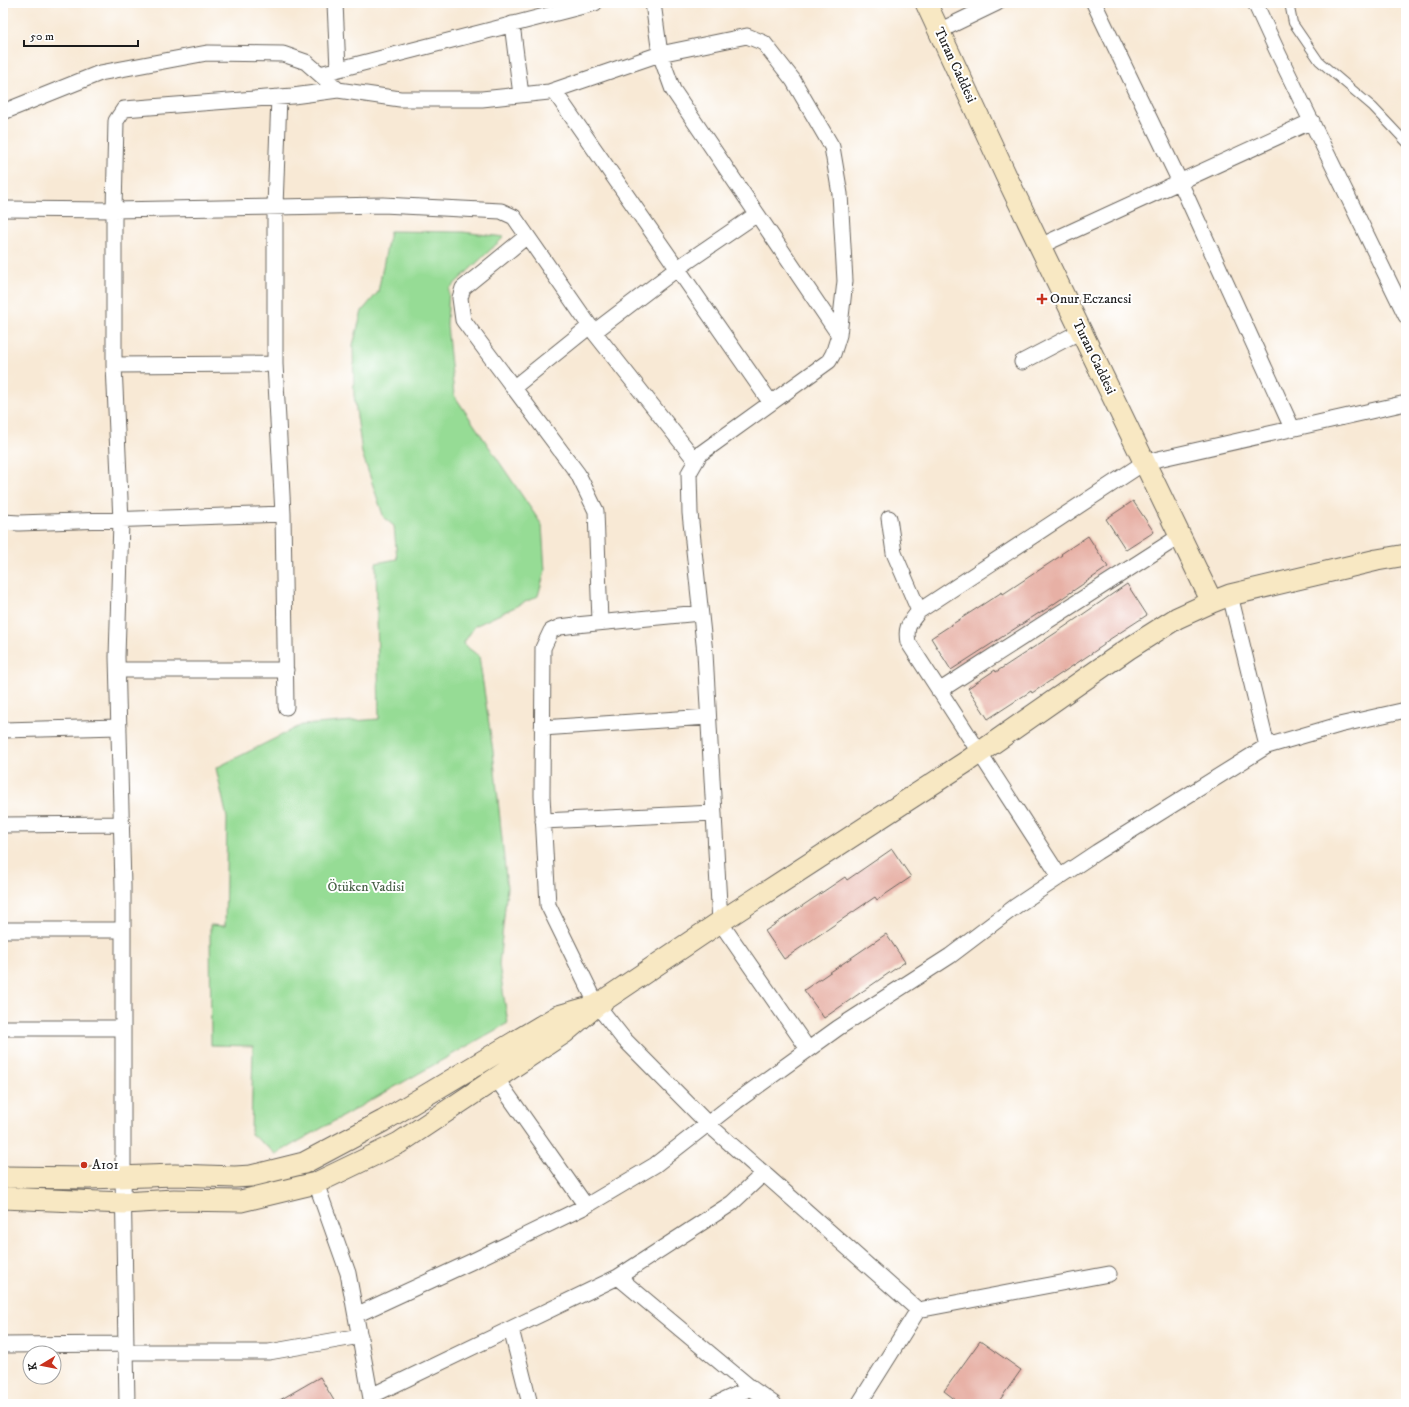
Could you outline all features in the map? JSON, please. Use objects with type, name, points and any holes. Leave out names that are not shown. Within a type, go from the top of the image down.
[{"type":"street","points":[[334,3],[338,69]]},
{"type":"street","points":[[320,74],[595,3]]},
{"type":"street","points":[[653,3],[660,54],[673,90],[839,335]]},
{"type":"street","name":"Turan Caddesi","points":[[926,3],[1008,180],[1180,536],[1221,599]]},
{"type":"street","points":[[939,31],[997,3]]},
{"type":"street","points":[[1094,3],[1180,182],[1292,428]]},
{"type":"street","points":[[1255,3],[1406,316]]},
{"type":"street","points":[[512,24],[521,95]]},
{"type":"street","points":[[127,1404],[123,1177],[122,824],[118,670],[120,521],[114,365],[114,210],[116,121],[124,108],[279,97],[338,90],[400,99],[482,99],[549,92],[660,54],[748,36],[764,43],[793,80],[832,147],[840,194],[845,281],[839,335],[834,354],[829,361],[700,454],[689,473],[690,513],[704,653],[720,922],[808,1049]]},
{"type":"street","points":[[3,112],[100,73],[207,53],[284,54],[306,62],[338,90]]},
{"type":"street","points":[[554,91],[771,402]]},
{"type":"street","points":[[279,97],[275,207],[275,364],[283,514],[286,707]]},
{"type":"street","points":[[1040,246],[1312,122]]},
{"type":"street","points":[[3,209],[114,210],[383,205],[501,211],[514,217],[592,329],[696,461]]},
{"type":"street","points":[[513,388],[592,329],[757,214]]},
{"type":"street","points":[[528,236],[463,288],[460,298],[463,320],[578,474],[596,511],[600,622]]},
{"type":"street","points":[[1022,362],[1081,331]]},
{"type":"street","points":[[114,365],[275,364]]},
{"type":"street","points":[[1060,877],[908,642],[906,633],[908,625],[919,612],[1144,462],[1406,403]]},
{"type":"street","points":[[3,522],[120,521],[283,514]]},
{"type":"street","points":[[889,518],[894,554],[919,612]]},
{"type":"street","points":[[939,691],[1180,536]]},
{"type":"street","points":[[3,1198],[124,1203],[174,1200],[240,1201],[316,1183],[399,1143],[564,1033],[597,1005],[720,922],[980,753],[1128,649],[1177,618],[1221,599],[1377,560],[1406,555]]},
{"type":"street","points":[[1221,599],[1267,746]]},
{"type":"street","points":[[700,612],[560,627],[551,631],[543,648],[542,728],[542,796],[548,905],[597,1005],[623,1038],[708,1124],[918,1310]]},
{"type":"street","points":[[118,670],[286,670]]},
{"type":"street","points":[[356,1314],[475,1260],[586,1206],[655,1165],[737,1101],[808,1049],[950,956],[1016,906],[1096,852],[1267,746],[1339,725],[1406,710]]},
{"type":"street","points":[[542,728],[708,717]]},
{"type":"street","points":[[3,730],[119,727]]},
{"type":"street","points":[[543,821],[714,813]]},
{"type":"street","points":[[3,825],[122,824]]},
{"type":"street","points":[[3,930],[123,930]]},
{"type":"street","points":[[3,1177],[89,1178],[175,1175],[251,1176],[304,1163],[383,1122],[558,1016],[597,1005]]},
{"type":"street","points":[[3,1028],[123,1028]]},
{"type":"street","points":[[496,1078],[586,1206]]},
{"type":"street","points":[[316,1183],[348,1273],[372,1400],[511,1329],[618,1277],[732,1203],[764,1173]]},
{"type":"street","points":[[859,1404],[918,1310],[1109,1274]]},
{"type":"street","points":[[618,1277],[751,1388],[774,1404]]},
{"type":"street","points":[[511,1329],[530,1404]]},
{"type":"street","points":[[3,1345],[269,1352],[360,1336]]},
{"type":"street","points":[[716,1404],[751,1388]]},
{"type":"lane","points":[[1289,3],[1293,23],[1319,61],[1373,107],[1406,142]]},
{"type":"green space","name":"Ötüken Vadisi","points":[[390,231],[463,232],[504,237],[449,289],[447,325],[454,395],[542,525],[545,571],[538,596],[475,626],[463,644],[479,656],[493,751],[507,888],[499,965],[508,1023],[276,1154],[251,1134],[253,1046],[211,1045],[210,925],[225,926],[227,818],[216,768],[302,725],[379,719],[376,563],[397,559],[394,526],[384,518],[362,453],[354,395],[353,345],[362,311],[378,292]]},
{"type":"building","points":[[1133,501],[1154,532],[1126,550],[1106,519]]},
{"type":"building","points":[[1088,536],[1108,567],[1039,614],[951,670],[931,638],[1002,592],[1003,594]]},
{"type":"building","points":[[1127,584],[1147,615],[1032,693],[1031,691],[988,719],[968,688],[995,670],[996,672]]},
{"type":"building","points":[[892,849],[911,877],[877,900],[875,897],[784,959],[765,931],[845,877],[847,880]]},
{"type":"building","points":[[886,934],[905,962],[824,1018],[804,990]]},
{"type":"building","points":[[980,1341],[1021,1370],[997,1404],[961,1404],[944,1391]]},
{"type":"building","points":[[320,1377],[336,1404],[273,1404]]},
{"type":"place","name":"Onur Eczanesi","points":[[1042,299]]},
{"type":"place","name":"A101","points":[[84,1165]]}]
